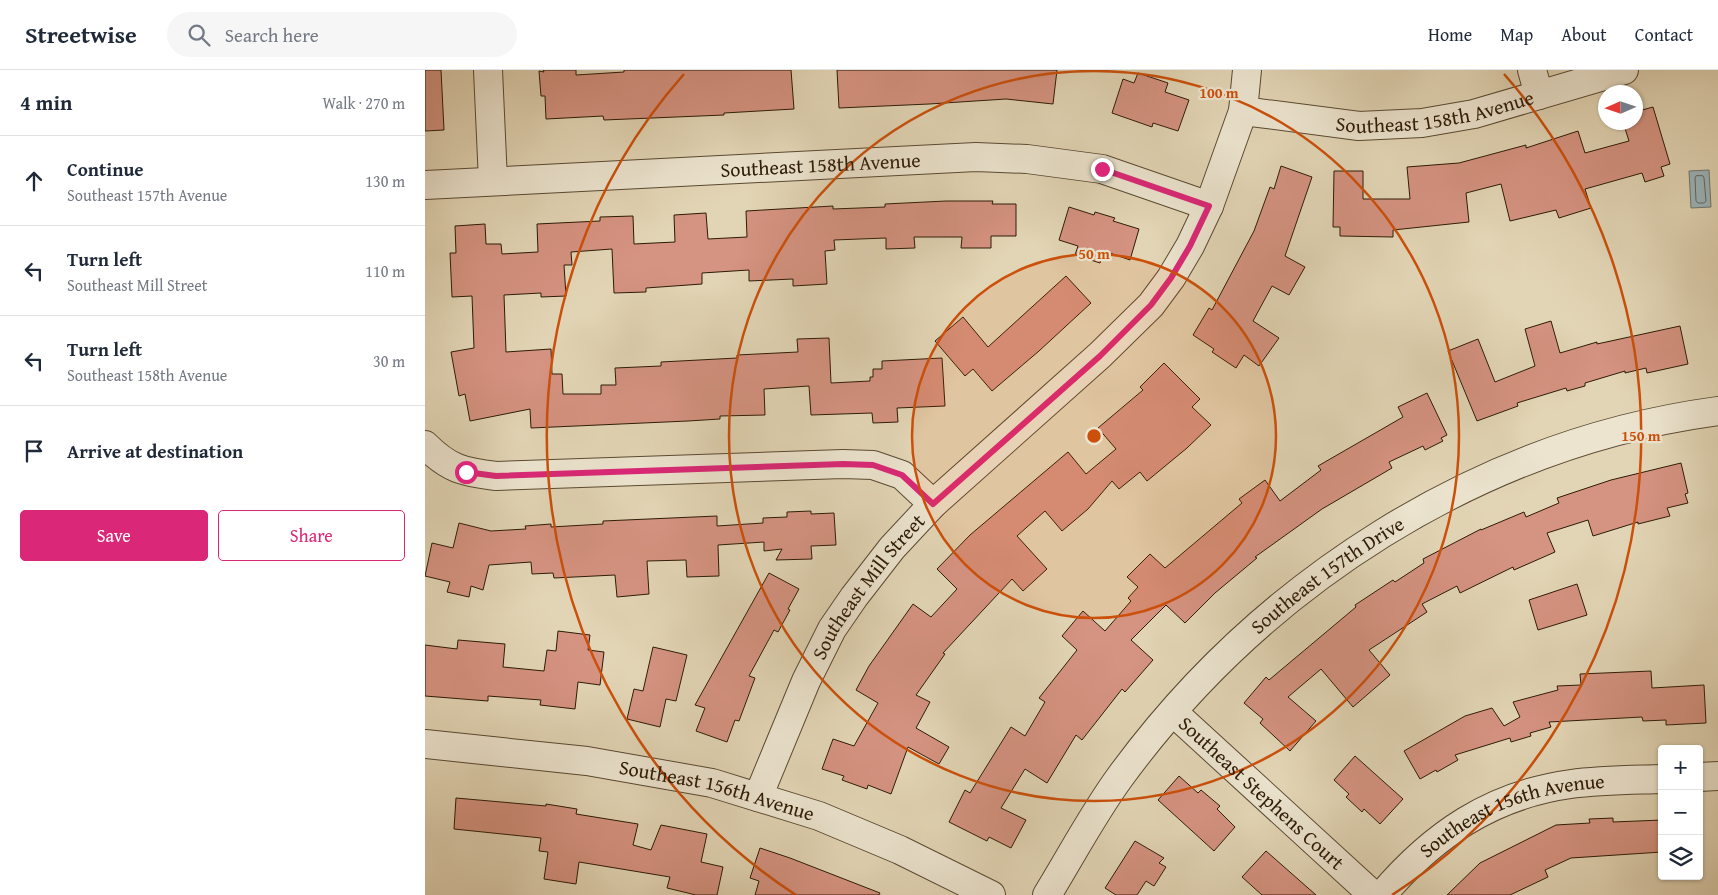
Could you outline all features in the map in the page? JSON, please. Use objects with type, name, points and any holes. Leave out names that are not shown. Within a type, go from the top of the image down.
[{"type":"street","points":[[488,70],[493,181]]},
{"type":"street","name":"Southeast Mill Street","points":[[759,797],[806,681],[832,630],[853,597],[892,548],[933,504],[1100,356],[1151,305],[1171,278],[1190,246],[1209,206],[1243,110],[1247,70]]},
{"type":"street","name":"Southeast 158th Avenue","points":[[1243,110],[1359,126],[1423,122],[1473,114],[1535,82],[1624,70]]},
{"type":"street","name":"Southeast 158th Avenue","points":[[425,185],[976,157],[1027,159],[1102,169],[1209,206]]},
{"type":"street","name":"Southeast 157th Drive","points":[[1047,895],[1119,778],[1195,687],[1229,652],[1294,596],[1354,551],[1419,512],[1475,482],[1539,456],[1659,421],[1718,411]]},
{"type":"street","points":[[425,445],[440,459],[466,472],[496,476],[843,464],[873,465],[902,475],[933,504]]},
{"type":"street","name":"Southeast Stephens Court","points":[[1173,712],[1373,895]]},
{"type":"street","name":"Southeast 156th Avenue","points":[[425,744],[587,761],[711,783],[819,816],[901,850],[991,895]]},
{"type":"street","points":[[1703,777],[1718,776]]},
{"type":"street","name":"Southeast 156th Avenue","points":[[1382,895],[1404,869],[1440,838],[1468,818],[1534,792],[1571,784],[1658,779]]},
{"type":"water","points":[[1709,170],[1711,207],[1691,208],[1689,171]]},
{"type":"building","points":[[425,70],[441,70],[444,130],[425,131]]},
{"type":"building","points":[[543,70],[576,70],[576,75],[624,72],[624,70],[791,70],[794,109],[724,113],[724,115],[604,120],[603,116],[546,119],[545,96],[541,96],[539,71],[544,72]]},
{"type":"building","points":[[837,70],[1057,70],[1053,104],[1006,99],[839,108]]},
{"type":"building","points":[[1138,73],[1168,83],[1165,92],[1189,100],[1178,131],[1153,123],[1152,127],[1112,113],[1123,79],[1134,83]]},
{"type":"building","points":[[1653,107],[1670,164],[1661,167],[1664,176],[1645,182],[1642,173],[1585,189],[1591,208],[1559,218],[1556,210],[1510,221],[1501,184],[1466,193],[1469,222],[1393,230],[1393,237],[1340,236],[1340,227],[1333,227],[1334,171],[1363,171],[1363,199],[1410,199],[1407,167],[1459,163],[1526,145],[1526,148],[1578,131],[1585,153],[1629,141],[1626,130],[1643,130],[1643,110]]},
{"type":"building","points":[[1281,166],[1312,177],[1285,256],[1305,267],[1289,295],[1272,286],[1253,321],[1279,338],[1259,366],[1244,355],[1236,368],[1212,352],[1214,349],[1193,335],[1209,308],[1212,310],[1254,231],[1270,187],[1274,189]]},
{"type":"building","points":[[993,201],[992,204],[1016,204],[1016,236],[991,236],[991,248],[961,248],[962,237],[914,237],[915,248],[886,249],[886,238],[834,240],[835,250],[825,251],[827,284],[793,286],[793,279],[749,281],[749,270],[702,273],[702,284],[646,288],[646,292],[614,293],[612,249],[571,252],[572,265],[564,265],[566,296],[541,297],[541,293],[504,295],[506,352],[551,349],[552,374],[562,374],[563,394],[601,394],[601,385],[616,385],[615,368],[661,366],[661,362],[737,358],[737,355],[798,352],[797,339],[829,338],[831,383],[870,381],[870,377],[873,377],[873,369],[882,369],[882,361],[942,358],[945,406],[897,408],[898,422],[873,423],[872,413],[811,415],[809,386],[764,389],[765,415],[720,416],[720,419],[688,421],[531,428],[530,409],[470,421],[465,394],[459,396],[451,352],[474,348],[472,296],[452,297],[450,253],[456,253],[455,226],[485,224],[486,244],[501,244],[502,254],[538,252],[537,224],[600,221],[600,217],[633,216],[634,244],[675,242],[674,215],[706,213],[708,239],[747,237],[746,211],[833,206],[833,209],[885,207],[885,204]]},
{"type":"building","points":[[1069,207],[1094,215],[1095,212],[1115,218],[1113,221],[1139,229],[1130,260],[1104,251],[1100,263],[1075,255],[1078,246],[1059,240]]},
{"type":"building","points":[[1066,276],[1091,303],[992,391],[973,369],[965,376],[935,341],[963,317],[988,347]]},
{"type":"building","points":[[1551,321],[1560,353],[1597,342],[1597,344],[1680,326],[1688,364],[1647,373],[1646,368],[1625,373],[1625,371],[1585,383],[1585,386],[1567,391],[1566,388],[1517,403],[1518,406],[1477,421],[1448,351],[1478,339],[1495,382],[1535,366],[1525,329]]},
{"type":"building","points":[[1164,363],[1200,399],[1192,407],[1211,425],[1187,448],[1147,481],[1140,472],[1119,489],[1112,481],[1088,509],[1062,531],[1045,511],[1017,536],[1047,569],[1023,591],[1012,579],[943,653],[945,654],[916,695],[930,702],[916,728],[949,747],[939,764],[908,747],[891,794],[868,785],[867,789],[842,780],[844,776],[822,769],[833,739],[854,746],[878,703],[856,690],[869,666],[913,604],[931,617],[957,589],[937,569],[970,535],[1068,452],[1086,474],[1116,449],[1098,428],[1143,390],[1140,387]]},
{"type":"building","points":[[1427,393],[1447,435],[1441,438],[1443,441],[1425,450],[1423,446],[1389,462],[1392,468],[1322,509],[1255,557],[1257,558],[1215,593],[1185,623],[1166,605],[1131,640],[1153,660],[1125,692],[1122,689],[1082,740],[1076,735],[1047,783],[1025,769],[1001,808],[1026,820],[1011,848],[989,837],[987,841],[949,822],[965,790],[970,793],[1011,727],[1025,736],[1045,702],[1039,698],[1077,650],[1062,636],[1083,611],[1105,631],[1131,601],[1128,598],[1138,587],[1127,577],[1150,554],[1165,568],[1242,503],[1239,499],[1265,480],[1280,501],[1321,470],[1318,466],[1403,417],[1398,407]]},
{"type":"building","points":[[1681,463],[1688,493],[1685,494],[1688,503],[1667,508],[1670,516],[1638,524],[1638,522],[1593,536],[1588,520],[1547,533],[1555,552],[1514,570],[1513,567],[1460,593],[1457,586],[1422,604],[1427,612],[1369,650],[1390,675],[1353,707],[1321,669],[1288,697],[1316,721],[1290,751],[1260,723],[1263,719],[1244,703],[1266,677],[1269,680],[1356,607],[1355,605],[1393,580],[1395,582],[1424,563],[1423,559],[1481,529],[1524,512],[1526,517],[1559,503],[1557,498],[1611,480]]},
{"type":"building","points":[[811,511],[811,514],[834,513],[836,545],[811,546],[812,559],[776,560],[782,549],[764,551],[764,542],[718,545],[719,576],[687,577],[686,560],[647,561],[649,594],[617,597],[615,575],[554,578],[553,573],[532,574],[531,562],[489,565],[483,590],[471,586],[469,597],[447,592],[450,582],[425,576],[432,543],[453,548],[459,523],[491,531],[526,529],[525,526],[551,524],[551,527],[603,524],[603,521],[717,516],[717,526],[763,523],[763,518],[787,517],[787,512]]},
{"type":"building","points":[[769,573],[799,589],[778,632],[774,630],[749,676],[755,678],[739,721],[735,720],[727,742],[696,731],[705,708],[695,705]]},
{"type":"building","points":[[1577,584],[1587,615],[1538,630],[1529,600]]},
{"type":"building","points":[[558,631],[590,635],[588,650],[604,652],[600,685],[578,682],[575,709],[540,705],[541,700],[488,696],[488,701],[425,696],[425,645],[457,649],[458,640],[505,644],[503,667],[544,671],[547,650],[556,651]]},
{"type":"building","points":[[653,647],[687,655],[676,701],[666,699],[660,727],[627,719],[634,689],[643,691]]},
{"type":"building","points":[[1651,671],[1652,688],[1704,685],[1706,723],[1666,725],[1666,720],[1643,721],[1642,717],[1549,722],[1551,727],[1530,733],[1531,736],[1511,742],[1510,738],[1455,755],[1458,760],[1420,779],[1404,751],[1465,716],[1492,708],[1504,726],[1520,717],[1513,702],[1558,690],[1557,686],[1581,685],[1580,674]]},
{"type":"building","points":[[1355,756],[1403,799],[1380,824],[1364,809],[1362,812],[1346,797],[1349,794],[1334,780]]},
{"type":"building","points":[[1179,776],[1198,793],[1201,790],[1220,806],[1217,809],[1235,827],[1214,851],[1158,800]]},
{"type":"building","points":[[456,798],[546,806],[546,804],[577,809],[576,814],[638,824],[633,845],[651,850],[661,825],[707,834],[701,862],[723,867],[717,895],[696,895],[667,888],[670,877],[579,862],[576,884],[544,879],[548,852],[539,851],[541,838],[454,829]]},
{"type":"building","points":[[1613,818],[1613,822],[1658,820],[1658,852],[1571,858],[1545,870],[1548,877],[1510,895],[1447,895],[1480,863],[1556,825],[1590,823],[1589,819]]},
{"type":"building","points":[[1135,841],[1164,858],[1159,863],[1166,867],[1154,886],[1146,881],[1137,895],[1116,895],[1105,888]]},
{"type":"building","points":[[760,848],[880,893],[879,895],[755,895],[759,881],[750,878]]},
{"type":"building","points":[[1266,851],[1316,895],[1262,895],[1242,877]]},
{"type":"route","points":[[466,472],[496,476],[843,464],[873,465],[902,475],[933,504],[1100,356],[1151,305],[1171,278],[1190,246],[1209,206],[1102,169]]}]
